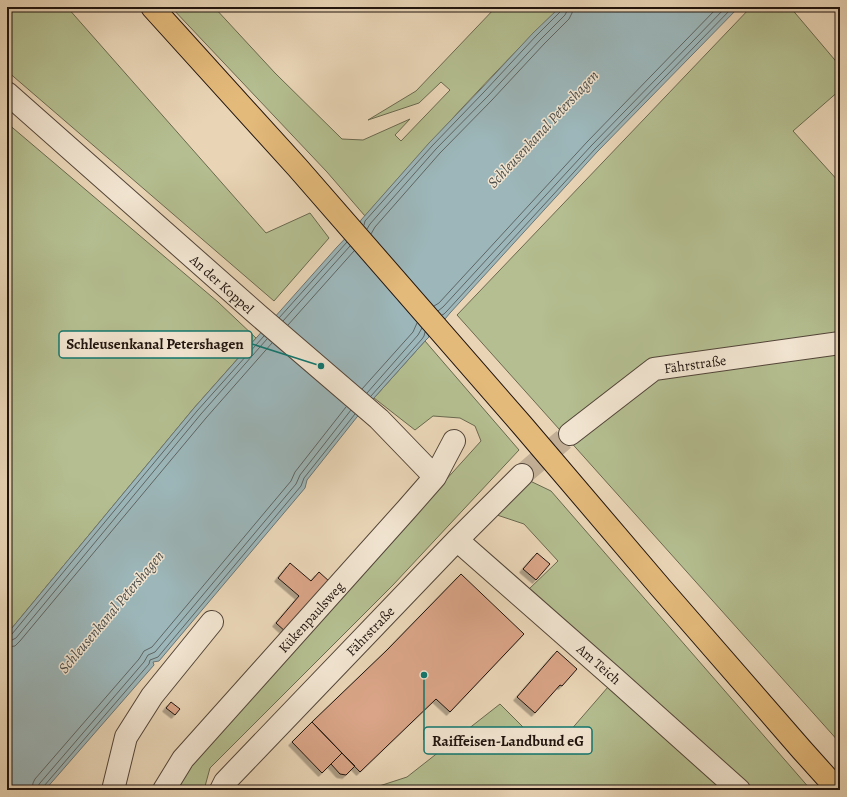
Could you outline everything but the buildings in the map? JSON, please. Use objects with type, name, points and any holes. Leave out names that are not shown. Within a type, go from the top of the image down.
[{"type":"main road","points":[[152,7],[308,180],[838,790]]},
{"type":"street","name":"An der Koppel","points":[[7,93],[258,315],[379,419],[435,477]]},
{"type":"street","name":"Fährstraße","points":[[570,434],[654,369],[840,343]]},
{"type":"street","name":"Kükenpaulsweg","points":[[164,790],[183,759],[435,477],[454,441]]},
{"type":"street","name":"Fährstraße","points":[[220,790],[225,782],[457,540],[522,475]]},
{"type":"street","name":"Am Teich","points":[[457,540],[603,667],[739,790]]},
{"type":"street","points":[[113,790],[126,737],[152,696],[212,622]]},
{"type":"green space","points":[[7,7],[67,7],[266,233],[310,213],[329,238],[274,301],[7,71]]},
{"type":"green space","points":[[171,7],[214,7],[275,73],[342,139],[363,140],[410,119],[395,135],[401,141],[450,90],[441,82],[419,103],[368,120],[416,91],[496,7],[560,7],[412,162],[365,216],[327,172]]},
{"type":"green space","points":[[751,7],[790,7],[840,66],[840,90],[793,131],[840,183],[840,743],[457,315]]},
{"type":"green space","points":[[7,123],[218,302],[256,338],[194,408],[7,634]]},
{"type":"green space","points":[[425,341],[519,450],[393,585],[210,768],[204,790],[173,790],[193,761],[236,712],[481,441],[475,426],[460,418],[433,416],[415,430],[374,398]]},
{"type":"green space","points":[[528,480],[551,491],[811,790],[367,790],[407,777],[500,704],[550,754],[621,672],[528,590],[558,561],[524,524],[494,514]]},
{"type":"water","points":[[560,7],[739,7],[597,152],[445,319],[442,319],[428,334],[429,337],[357,417],[307,480],[305,488],[159,661],[153,662],[154,665],[45,790],[7,790],[7,634],[194,408],[359,224],[429,143],[533,33]]},
{"type":"tunnel","points":[[522,475],[570,434]]},
{"type":"place","name":"Schleusenkanal Petershagen","points":[[321,366]]},
{"type":"place","name":"Raiffeisen-Landbund eG","points":[[424,675]]}]
